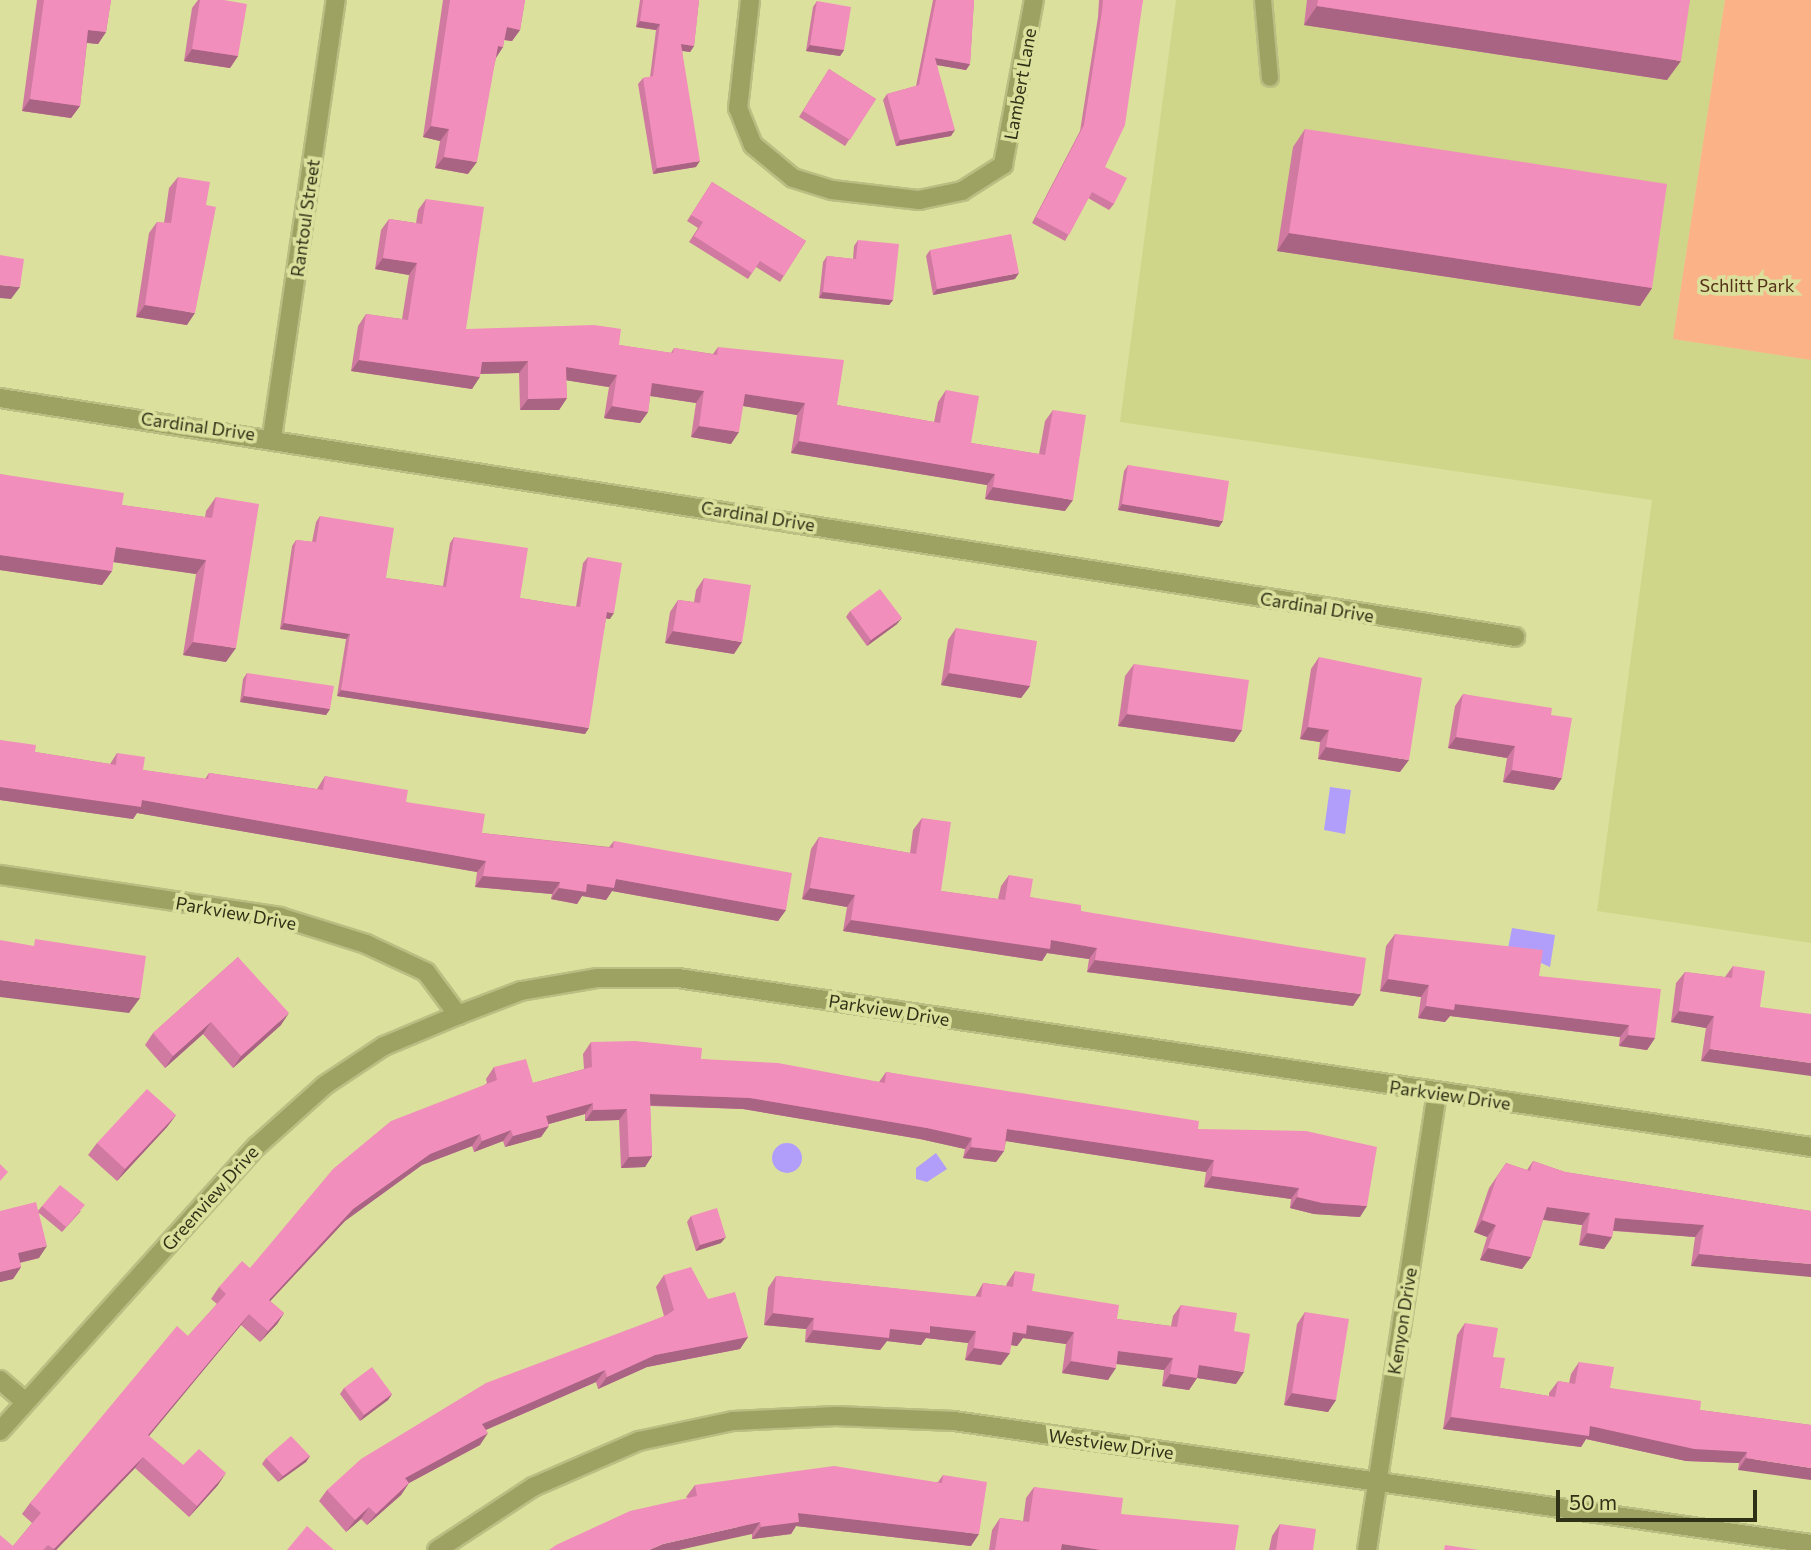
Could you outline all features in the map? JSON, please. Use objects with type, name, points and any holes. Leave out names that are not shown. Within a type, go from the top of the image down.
[{"type":"street","name":"Rantoul Street","points":[[272,437],[336,0]]},
{"type":"street","name":"Lambert Lane","points":[[750,0],[738,108],[753,145],[781,170],[819,186],[919,200],[962,191],[1003,164],[1034,0]]},
{"type":"street","name":"Cardinal Drive","points":[[0,398],[272,437],[1515,637]]},
{"type":"street","name":"Parkview Drive","points":[[0,875],[279,917],[366,944],[426,972],[458,1015],[521,991],[598,978],[678,978],[1811,1147]]},
{"type":"street","name":"Greenview Drive","points":[[0,1430],[257,1146],[325,1085],[384,1045],[458,1015]]},
{"type":"street","name":"Kenyon Drive","points":[[1367,1550],[1437,1093]]},
{"type":"street","points":[[0,1380],[25,1402]]},
{"type":"street","name":"Westview Drive","points":[[437,1550],[533,1487],[639,1441],[787,1417],[954,1421],[1811,1544]]},
{"type":"lane","points":[[1263,0],[1270,78]]},
{"type":"shaded area","points":[[1176,0],[1725,0],[1673,339],[1811,360],[1811,943],[1597,911],[1652,500],[1120,422]]},
{"type":"shaded area","points":[[1330,787],[1351,790],[1345,834],[1324,830]]},
{"type":"shaded area","points":[[1512,928],[1555,935],[1550,967],[1508,948]]},
{"type":"shaded area","points":[[787,1143],[793,1144],[801,1152],[801,1164],[793,1172],[787,1173],[781,1172],[773,1164],[772,1158],[773,1152],[781,1144]]},
{"type":"shaded area","points":[[936,1153],[947,1169],[927,1182],[916,1179],[916,1168]]},
{"type":"green space","name":"Schlitt Park","points":[[1725,0],[1811,0],[1811,360],[1673,339]]},
{"type":"building","points":[[44,0],[111,0],[106,32],[88,30],[80,106],[30,99]]},
{"type":"building","points":[[200,0],[247,4],[238,56],[192,49]]},
{"type":"building","points":[[450,0],[525,0],[520,30],[507,27],[503,47],[498,46],[477,162],[444,157],[449,129],[431,126]]},
{"type":"building","points":[[643,0],[699,0],[694,46],[681,44],[700,161],[657,168],[643,78],[653,76],[660,24],[640,21]]},
{"type":"building","points":[[936,0],[974,0],[970,64],[935,58],[955,130],[900,140],[887,94],[919,85]]},
{"type":"building","points":[[1103,0],[1143,0],[1125,125],[1105,167],[1127,178],[1114,204],[1092,192],[1069,235],[1036,217],[1084,125]]},
{"type":"building","points":[[1318,0],[1690,0],[1681,61],[1317,6]]},
{"type":"building","points":[[817,1],[851,7],[844,50],[810,45]]},
{"type":"building","points":[[829,69],[876,99],[850,140],[803,111]]},
{"type":"building","points":[[1305,129],[1667,184],[1652,288],[1289,233]]},
{"type":"building","points":[[178,177],[210,182],[206,205],[216,207],[195,313],[145,305],[157,222],[171,223]]},
{"type":"building","points":[[712,182],[806,241],[784,276],[760,261],[752,273],[694,236],[703,222],[691,215]]},
{"type":"building","points":[[426,199],[484,207],[466,329],[594,325],[621,329],[619,345],[673,353],[674,348],[717,355],[718,347],[844,360],[837,405],[940,423],[946,390],[979,396],[971,443],[1045,455],[1053,410],[1086,415],[1073,500],[993,487],[995,474],[799,441],[805,403],[745,394],[739,432],[699,426],[704,391],[652,383],[648,412],[612,406],[617,375],[566,367],[567,398],[528,399],[528,361],[482,362],[480,377],[359,360],[366,314],[408,320],[417,263],[383,258],[389,219],[422,224]]},
{"type":"building","points":[[1011,234],[1019,273],[937,289],[930,250]]},
{"type":"building","points":[[858,240],[899,244],[893,300],[823,292],[827,256],[856,259]]},
{"type":"building","points":[[0,255],[24,259],[20,287],[0,285]]},
{"type":"building","points":[[1128,465],[1229,481],[1223,521],[1122,504]]},
{"type":"building","points":[[0,474],[124,493],[122,505],[212,518],[216,497],[259,504],[236,648],[193,642],[206,560],[116,547],[112,571],[0,555]]},
{"type":"building","points":[[320,516],[394,528],[386,578],[446,587],[454,537],[528,548],[520,598],[580,607],[588,557],[622,563],[614,613],[607,612],[589,728],[341,690],[350,634],[284,623],[296,540],[316,542]]},
{"type":"building","points":[[704,578],[751,585],[742,642],[673,631],[678,600],[700,603]]},
{"type":"building","points":[[880,589],[902,618],[871,640],[850,611]]},
{"type":"building","points":[[956,628],[1037,641],[1030,686],[949,673]]},
{"type":"building","points":[[1319,657],[1422,678],[1409,760],[1326,747],[1329,730],[1308,727]]},
{"type":"building","points":[[1134,664],[1249,680],[1242,730],[1127,714]]},
{"type":"building","points":[[247,673],[334,686],[330,709],[244,696]]},
{"type":"building","points":[[1463,694],[1552,708],[1551,715],[1572,718],[1562,778],[1512,770],[1515,746],[1456,737]]},
{"type":"building","points":[[0,740],[36,745],[35,752],[116,765],[117,753],[145,757],[143,770],[208,779],[209,773],[323,790],[325,776],[408,790],[406,802],[485,814],[482,833],[613,848],[614,841],[792,873],[786,910],[616,879],[614,888],[587,884],[586,892],[559,888],[560,882],[483,876],[486,861],[142,800],[141,807],[0,787]]},
{"type":"building","points":[[922,818],[951,822],[941,891],[1005,900],[1009,875],[1033,879],[1030,897],[1081,905],[1081,911],[1366,958],[1361,994],[1095,960],[1097,948],[1051,940],[1050,949],[851,920],[855,895],[810,888],[819,837],[916,854]]},
{"type":"building","points":[[1395,934],[1543,950],[1539,976],[1661,989],[1655,1038],[1628,1035],[1629,1025],[1455,1004],[1454,1010],[1426,1006],[1429,985],[1388,979]]},
{"type":"building","points":[[35,939],[146,956],[140,998],[0,980],[0,940],[34,946]]},
{"type":"building","points":[[238,957],[289,1013],[241,1056],[211,1022],[173,1056],[153,1033]]},
{"type":"building","points":[[1733,966],[1765,971],[1760,1007],[1811,1014],[1811,1063],[1710,1049],[1714,1016],[1679,1011],[1685,972],[1732,978]]},
{"type":"building","points":[[635,1041],[702,1048],[701,1059],[778,1063],[885,1083],[886,1072],[1199,1121],[1198,1129],[1306,1131],[1377,1147],[1367,1206],[1322,1203],[1297,1197],[1299,1188],[1212,1176],[1214,1160],[1007,1129],[1004,1151],[971,1147],[972,1138],[927,1128],[750,1098],[650,1094],[652,1156],[629,1157],[627,1109],[593,1110],[593,1103],[546,1116],[549,1126],[513,1136],[511,1130],[482,1141],[480,1134],[430,1154],[353,1209],[269,1300],[284,1313],[268,1331],[249,1314],[148,1435],[183,1465],[199,1449],[226,1473],[197,1506],[143,1457],[54,1549],[48,1545],[43,1550],[0,1550],[0,1535],[13,1546],[41,1513],[30,1503],[177,1326],[188,1336],[226,1294],[219,1287],[242,1261],[250,1268],[333,1169],[391,1121],[497,1080],[494,1067],[526,1059],[533,1083],[592,1067],[591,1042]]},
{"type":"building","points":[[147,1089],[176,1115],[125,1169],[97,1143]]},
{"type":"building","points":[[1533,1161],[1565,1172],[1811,1211],[1811,1264],[1699,1254],[1704,1225],[1615,1218],[1612,1237],[1587,1233],[1590,1213],[1547,1207],[1531,1257],[1488,1248],[1496,1225],[1482,1220],[1497,1177],[1506,1163],[1530,1171]]},
{"type":"building","points":[[0,1164],[8,1172],[0,1181]]},
{"type":"building","points":[[60,1185],[85,1205],[66,1227],[42,1206]]},
{"type":"building","points":[[36,1202],[47,1246],[18,1253],[21,1267],[0,1272],[0,1211]]},
{"type":"building","points":[[717,1208],[726,1237],[700,1245],[691,1216]]},
{"type":"building","points":[[691,1267],[708,1299],[735,1292],[748,1337],[655,1355],[607,1377],[605,1370],[482,1424],[488,1433],[405,1478],[409,1483],[376,1514],[369,1507],[355,1520],[327,1490],[361,1459],[486,1383],[667,1315],[674,1310],[664,1275]]},
{"type":"building","points":[[1015,1271],[1035,1274],[1032,1291],[1119,1305],[1117,1319],[1177,1327],[1181,1305],[1237,1313],[1234,1331],[1250,1334],[1244,1372],[1199,1365],[1197,1378],[1170,1374],[1173,1358],[1118,1351],[1116,1368],[1071,1361],[1074,1332],[1027,1325],[1026,1334],[1013,1332],[1010,1353],[974,1348],[976,1331],[930,1326],[930,1333],[890,1329],[889,1338],[813,1330],[814,1318],[773,1313],[776,1276],[981,1297],[983,1283],[1013,1287]]},
{"type":"building","points":[[1305,1312],[1349,1319],[1336,1400],[1292,1393]]},
{"type":"building","points":[[1465,1323],[1498,1328],[1493,1357],[1505,1358],[1500,1388],[1555,1397],[1558,1381],[1575,1384],[1579,1362],[1614,1367],[1610,1388],[1701,1401],[1700,1410],[1811,1425],[1811,1468],[1746,1458],[1747,1452],[1694,1449],[1590,1426],[1589,1436],[1451,1417]]},
{"type":"building","points":[[372,1367],[392,1394],[364,1415],[344,1388]]},
{"type":"building","points":[[291,1436],[310,1456],[283,1476],[266,1458]]},
{"type":"building","points":[[834,1466],[942,1483],[943,1475],[987,1482],[979,1534],[798,1513],[799,1522],[761,1527],[760,1522],[663,1544],[649,1550],[549,1550],[630,1511],[697,1496],[695,1485]]},
{"type":"building","points":[[1034,1487],[1123,1498],[1121,1514],[1239,1525],[1235,1550],[1101,1550],[1062,1544],[1061,1550],[995,1550],[1000,1518],[1029,1522]]},
{"type":"building","points":[[1280,1524],[1316,1529],[1313,1550],[1276,1550]]},
{"type":"building","points":[[307,1526],[334,1550],[287,1550]]},
{"type":"building","points":[[1445,1545],[1479,1550],[1444,1550]]}]
